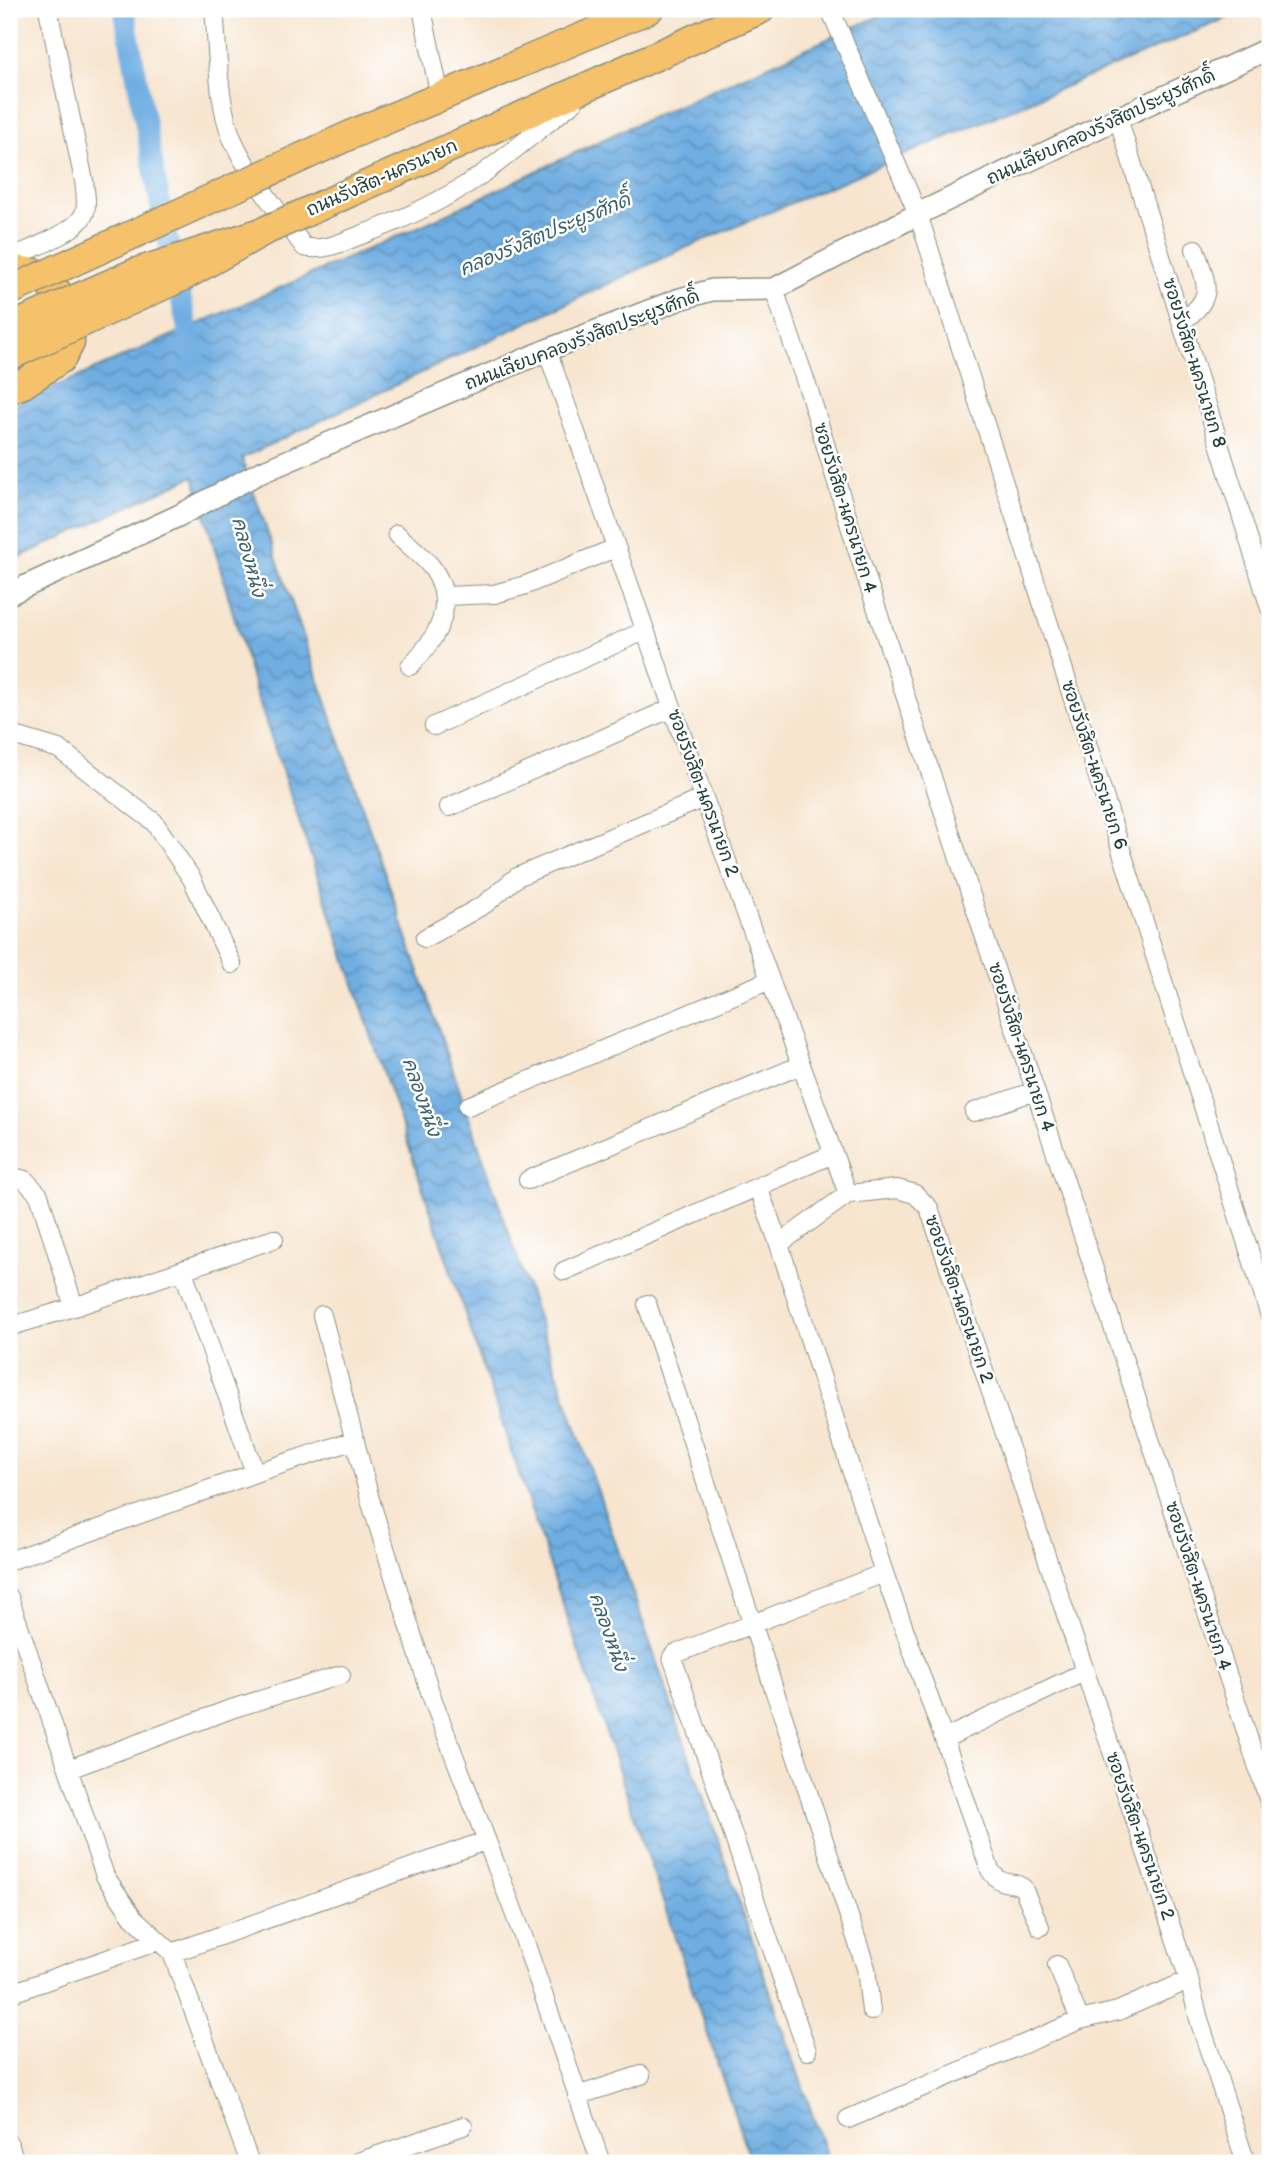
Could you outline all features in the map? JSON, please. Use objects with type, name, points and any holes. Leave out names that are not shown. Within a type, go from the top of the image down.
[{"type":"main road","name":"ถนนรังสิต-นครนายก","points":[[9,356],[184,276],[262,232],[761,9]]},
{"type":"main road","points":[[9,291],[357,132],[643,10]]},
{"type":"main road","points":[[9,328],[137,272],[262,232]]},
{"type":"main road","points":[[9,269],[37,273],[61,296],[71,327],[70,343],[62,358],[9,390]]},
{"type":"street","points":[[9,259],[75,226],[84,213],[84,181],[48,9]]},
{"type":"street","points":[[214,9],[224,111],[232,137],[244,160],[304,247],[314,250],[394,223],[479,176],[604,78]]},
{"type":"street","points":[[422,9],[440,97]]},
{"type":"street","name":"ซอยรังสิต-นครนายก 6","points":[[832,13],[918,214],[1270,1317]]},
{"type":"street","name":"ถนนเลียบคลองรังสิตประยูรศักดิ์","points":[[9,594],[178,516],[257,474],[547,349],[680,299],[712,290],[774,289],[918,214],[1270,48]]},
{"type":"street","name":"ซอยรังสิต-นครนายก 8","points":[[1118,118],[1270,608]]},
{"type":"street","points":[[1181,322],[1197,311],[1205,300],[1207,290],[1195,249]]},
{"type":"street","name":"ซอยรังสิต-นครนายก 4","points":[[774,289],[1270,1804]]},
{"type":"street","name":"ซอยรังสิต-นครนายก 2","points":[[547,349],[644,631],[848,1194],[897,1189],[915,1194],[929,1208],[1188,1980],[1246,2163]]},
{"type":"street","points":[[397,534],[432,568],[446,596],[439,626],[430,646],[410,666]]},
{"type":"street","points":[[446,596],[494,594],[615,548]]},
{"type":"street","points":[[434,726],[644,631]]},
{"type":"street","points":[[449,807],[672,708]]},
{"type":"street","points":[[9,734],[59,749],[154,822],[192,879],[232,964]]},
{"type":"street","points":[[425,938],[475,910],[517,877],[704,798]]},
{"type":"street","points":[[468,1106],[770,980]]},
{"type":"street","points":[[527,1180],[801,1065]]},
{"type":"street","points":[[974,1112],[1035,1091]]},
{"type":"street","points":[[564,1271],[833,1154]]},
{"type":"street","points":[[9,1176],[25,1180],[39,1195],[74,1307]]},
{"type":"street","points":[[758,1187],[779,1244],[884,1573],[990,1870],[996,1879],[1004,1884],[1023,1888],[1040,1927]]},
{"type":"street","points":[[779,1244],[848,1194]]},
{"type":"street","points":[[9,1326],[74,1307],[274,1239]]},
{"type":"street","points":[[183,1271],[256,1473]]},
{"type":"street","points":[[647,1304],[866,1968],[871,2011]]},
{"type":"street","points":[[322,1315],[371,1503],[431,1695],[523,1936],[601,2163]]},
{"type":"street","points":[[9,1562],[355,1440]]},
{"type":"street","points":[[807,2051],[736,1839],[672,1661],[675,1654],[752,1622],[884,1573]]},
{"type":"street","points":[[9,1597],[104,1876],[133,1917],[165,1947],[250,2163]]},
{"type":"street","points":[[944,1739],[1084,1672]]},
{"type":"street","points":[[69,1769],[231,1709],[341,1675]]},
{"type":"street","points":[[9,1994],[165,1947],[485,1841]]},
{"type":"street","points":[[1057,1965],[1080,2020]]},
{"type":"street","points":[[848,2119],[1080,2020],[1118,2011],[1188,1980]]},
{"type":"street","points":[[577,2096],[641,2075]]},
{"type":"street","points":[[355,2163],[463,2126]]},
{"type":"street","points":[[9,2144],[16,2163]]},
{"type":"water","name":"คลองรังสิตประยูรศักดิ์","points":[[895,9],[1248,9],[671,254],[242,458],[829,2163],[751,2163],[255,690],[194,476],[9,562],[9,407],[425,224],[632,126]]},
{"type":"waterway","name":"คลองหนึ่ง","points":[[124,9],[162,214],[194,357]]}]
